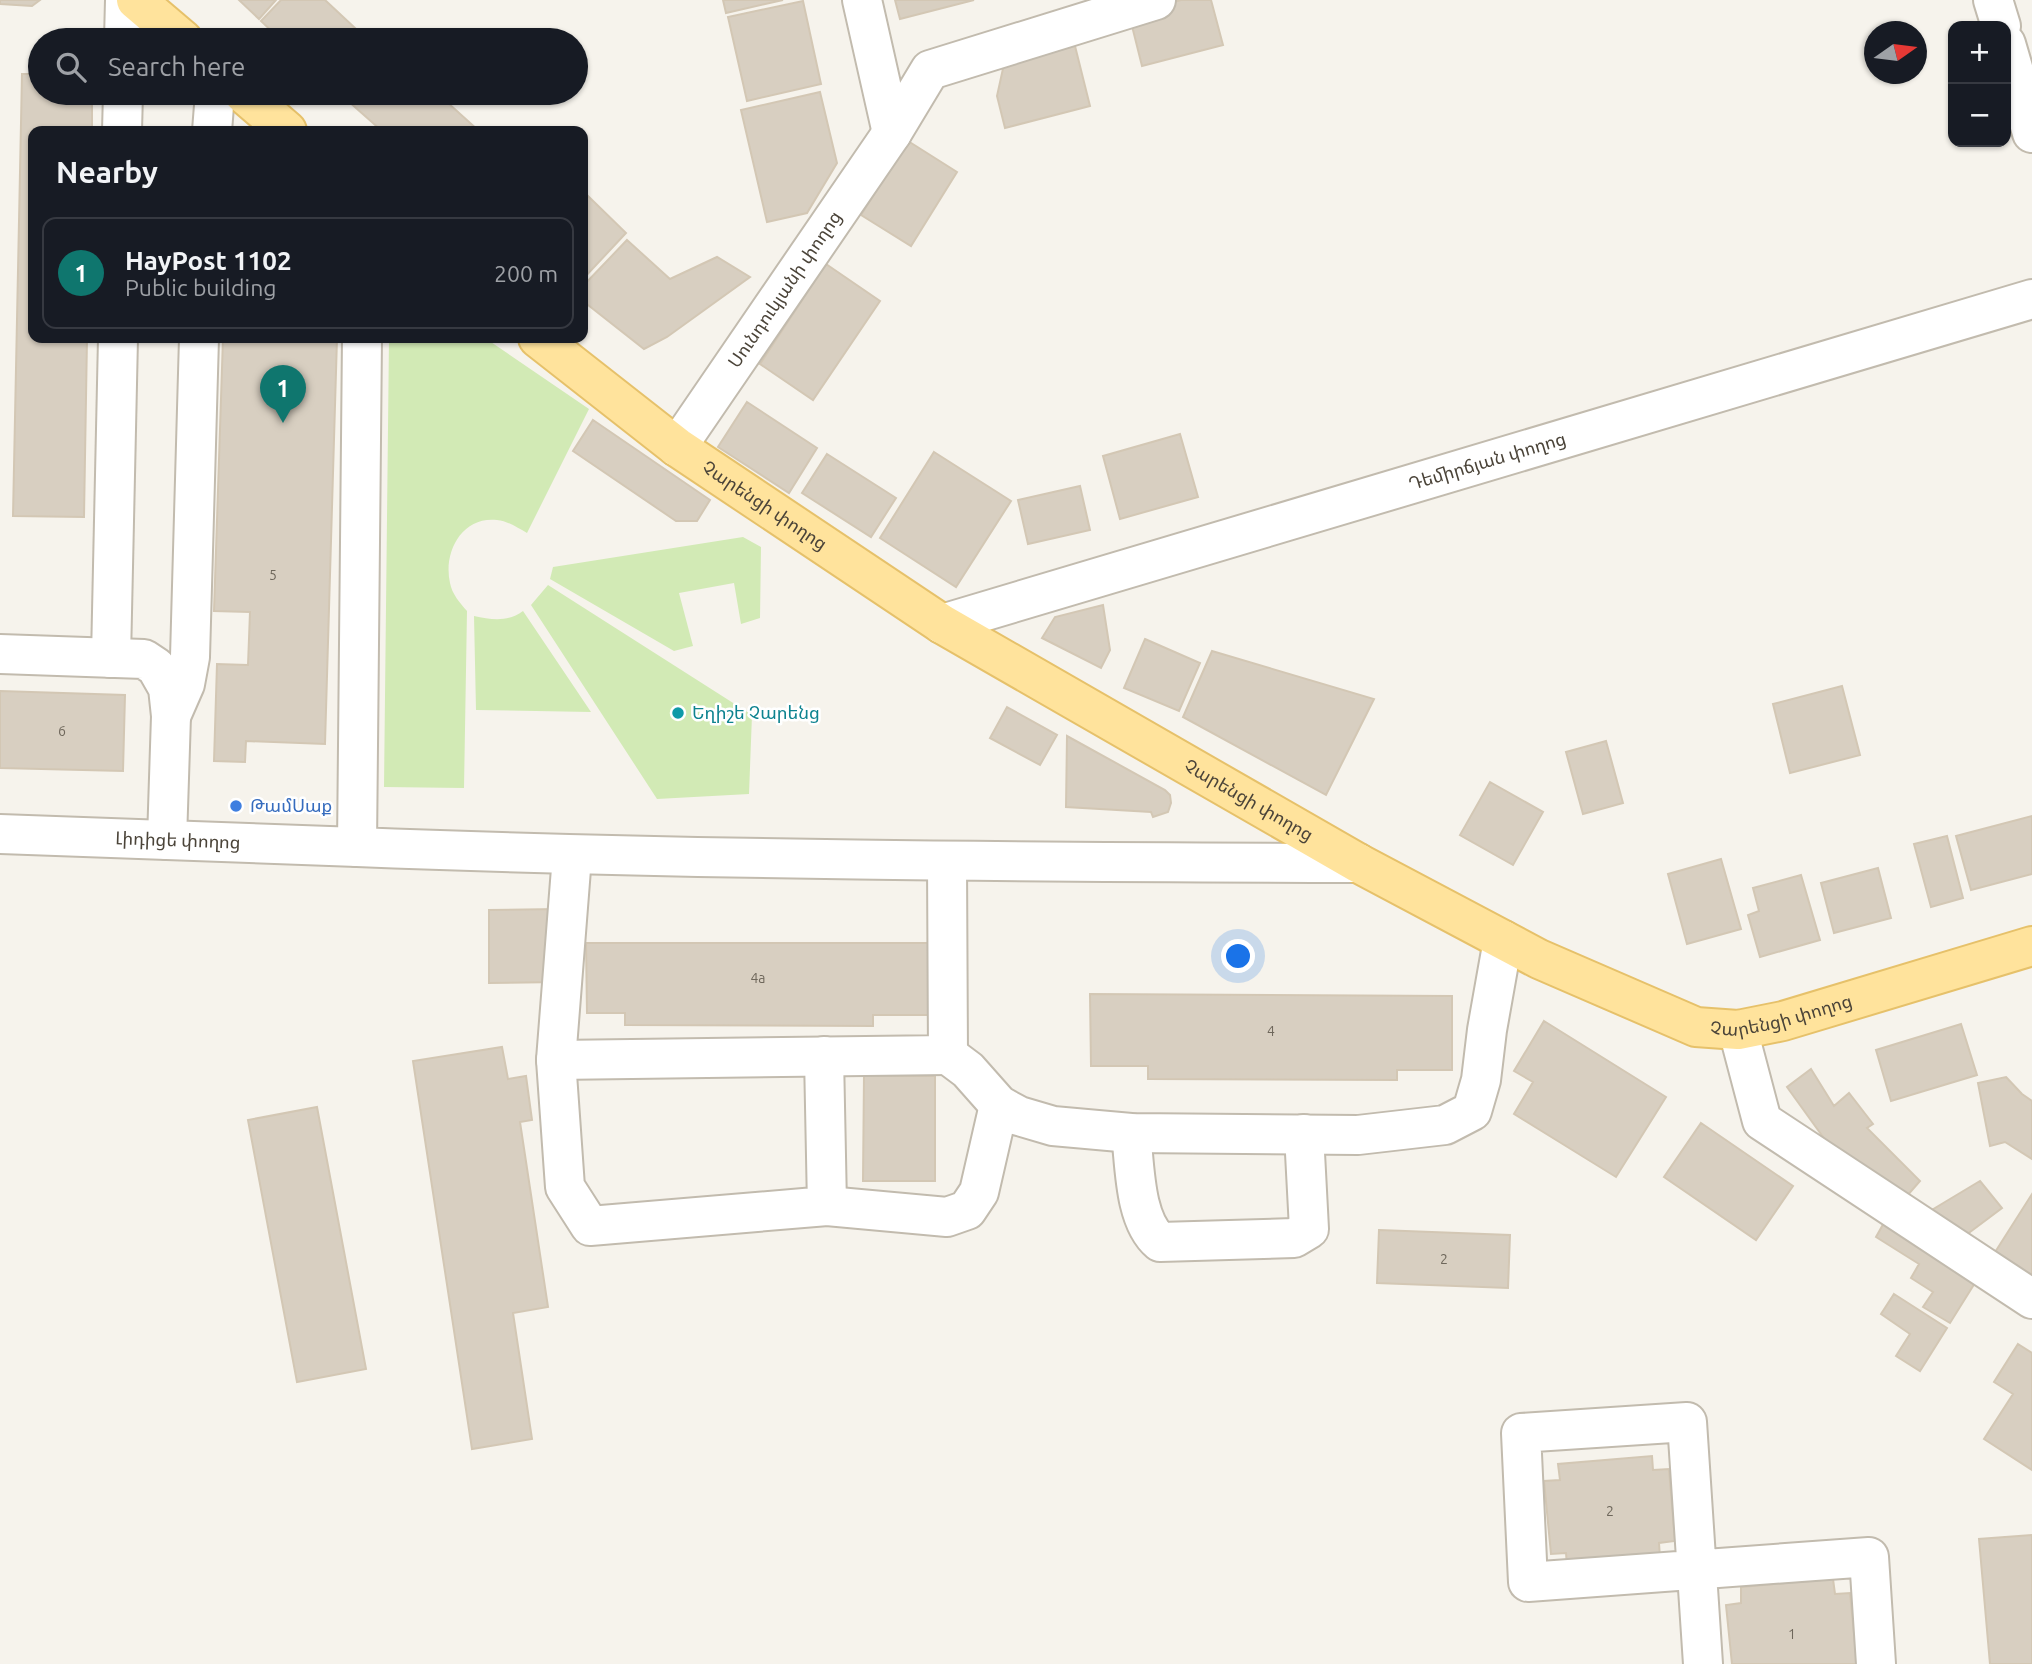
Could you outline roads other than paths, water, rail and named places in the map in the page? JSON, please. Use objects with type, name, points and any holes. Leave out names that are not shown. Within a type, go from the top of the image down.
[{"type":"main road","points":[[136,0],[169,28]]},
{"type":"main road","points":[[257,105],[280,126]]},
{"type":"main road","name":"Չարենցի փողոց","points":[[544,343],[677,447],[942,624],[1358,863],[1539,959],[1696,1027],[1738,1030],[1783,1021],[2032,946]]},
{"type":"street","points":[[124,28],[125,0]]},
{"type":"street","points":[[862,0],[892,133]]},
{"type":"street","name":"Սունդուկյանի փողոց","points":[[677,447],[892,133],[930,70],[1156,0]]},
{"type":"street","points":[[1993,0],[1999,21]]},
{"type":"street","points":[[2011,61],[2032,133]]},
{"type":"street","points":[[122,126],[123,105]]},
{"type":"street","points":[[212,126],[214,105]]},
{"type":"street","name":"Դեմիրճյան փողոց","points":[[942,624],[2032,299]]},
{"type":"street","points":[[111,658],[118,343]]},
{"type":"street","points":[[172,716],[185,684],[190,657],[199,343]]},
{"type":"street","points":[[357,847],[362,343]]},
{"type":"street","points":[[0,654],[144,659],[156,667],[168,688],[172,716],[167,840]]},
{"type":"street","name":"Լիդիցե փողոց","points":[[0,834],[572,856],[947,862],[1358,863]]},
{"type":"street","points":[[572,856],[556,1060],[565,1187],[590,1226],[827,1206],[947,1217],[967,1210],[979,1192],[999,1105]]},
{"type":"street","points":[[947,862],[948,1055]]},
{"type":"street","points":[[556,1060],[948,1055],[968,1070],[999,1105],[1019,1116],[1053,1126],[1131,1133],[1359,1135],[1445,1125],[1472,1111],[1481,1080],[1503,940]]},
{"type":"street","points":[[1738,1030],[1762,1121],[2032,1299]]},
{"type":"street","points":[[824,1056],[827,1206]]},
{"type":"street","points":[[1131,1133],[1142,1217],[1150,1234],[1160,1242],[1293,1238],[1309,1229],[1304,1134]]},
{"type":"street","points":[[1703,1664],[1696,1572],[1687,1422],[1521,1433],[1528,1582],[1696,1572],[1868,1558],[1876,1664]]},
{"type":"place","name":"HayPost 1102","points":[[283,423]]},
{"type":"place","name":"Եղիշե Չարենց","points":[[678,713]]},
{"type":"place","name":"ԹամՍաք","points":[[236,806]]}]
